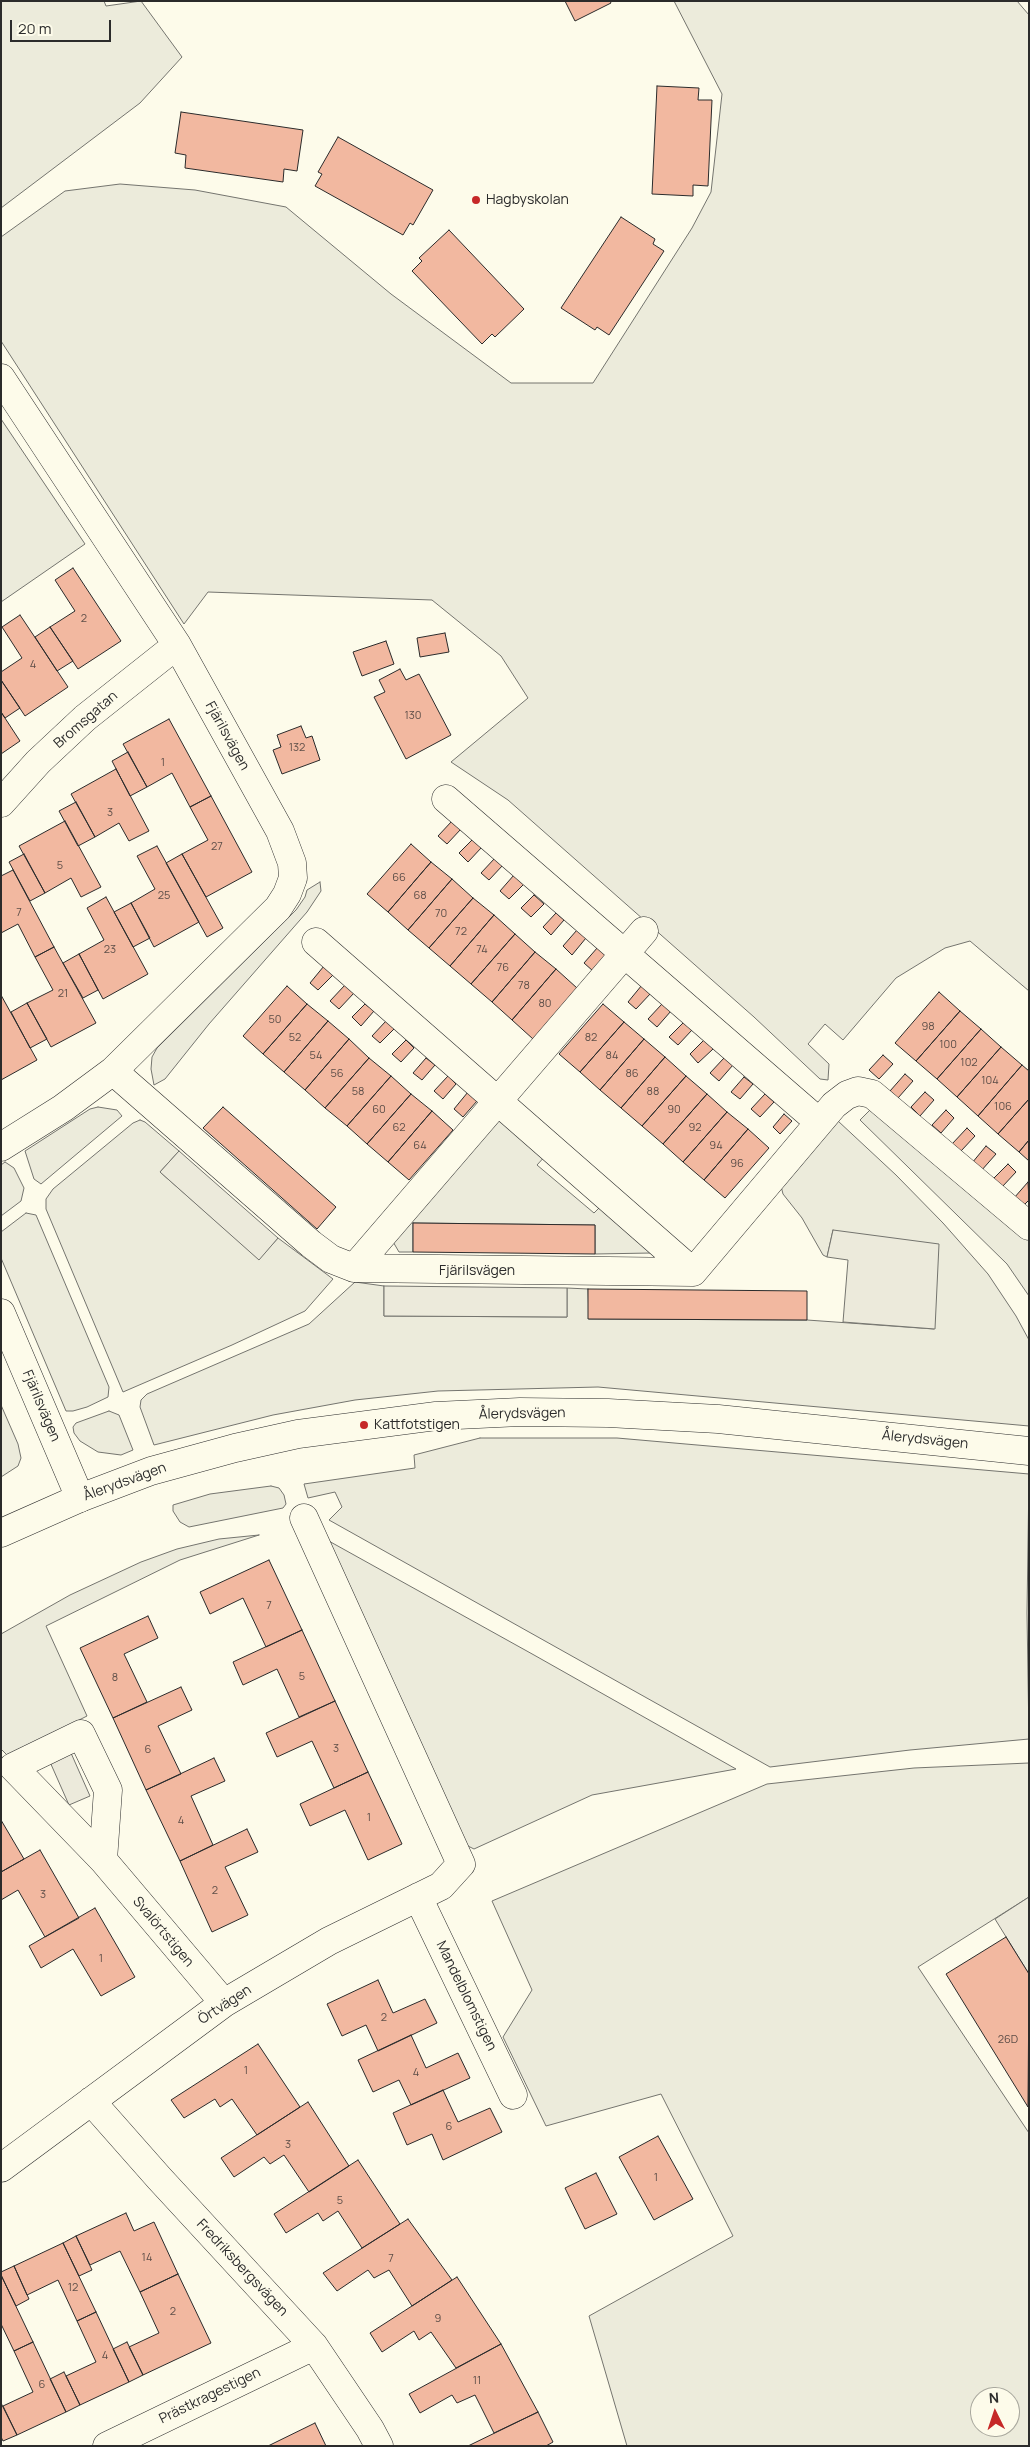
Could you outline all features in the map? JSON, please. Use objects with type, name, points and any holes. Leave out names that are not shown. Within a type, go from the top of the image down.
[{"type":"street","name":"Fjärilsvägen","points":[[1,378],[177,645],[280,832],[292,863],[293,878],[287,894],[278,908],[113,1071],[63,1108],[1,1147]]},
{"type":"street","name":"Bromsgatan","points":[[1,802],[38,762],[85,718],[177,645]]},
{"type":"street","points":[[446,799],[625,953],[827,1113]]},
{"type":"street","points":[[354,1268],[644,931]]},
{"type":"street","points":[[316,942],[693,1272],[827,1113],[847,1095],[858,1091],[872,1094],[1029,1226]]},
{"type":"street","name":"Fjärilsvägen","points":[[113,1071],[311,1244],[331,1259],[354,1268],[693,1272]]},
{"type":"street","name":"Fjärilsvägen","points":[[1,1313],[80,1498]]},
{"type":"street","name":"Ålerydsvägen","points":[[1,1533],[80,1498],[151,1471],[235,1448],[298,1434],[446,1416],[520,1412],[608,1413],[708,1419],[1029,1451]]},
{"type":"street","name":"Örtvägen","points":[[1,2168],[224,2003],[329,1942],[441,1886],[461,1864],[304,1518]]},
{"type":"street","name":"Svalörtstigen","points":[[103,1860],[108,1790],[81,1734],[7,1761],[103,1860],[224,2003]]},
{"type":"street","name":"Mandelblomstigen","points":[[418,1897],[514,2095]]},
{"type":"street","name":"Fredriksbergsvägen","points":[[91,2101],[159,2178],[314,2346],[370,2429],[379,2446]]},
{"type":"street","name":"Prästkragestigen","points":[[107,2446],[314,2346]]},
{"type":"shaded area","points":[[1,1],[104,1],[106,6],[141,1],[182,57],[140,103],[1,208]]},
{"type":"shaded area","points":[[674,1],[1017,1],[1029,15],[1029,991],[970,941],[945,948],[896,978],[843,1040],[825,1024],[808,1044],[829,1064],[828,1080],[820,1079],[754,1017],[508,800],[451,762],[528,698],[501,656],[432,600],[208,592],[184,624],[1,341],[1,237],[65,191],[120,184],[195,190],[286,207],[391,294],[511,383],[593,383],[692,228],[711,192],[722,94]]},
{"type":"shaded area","points":[[1,419],[85,544],[1,602]]},
{"type":"shaded area","points":[[320,882],[321,891],[307,912],[209,1024],[165,1079],[154,1085],[151,1069],[152,1057],[157,1048],[296,910],[305,897],[307,890]]},
{"type":"shaded area","points":[[874,1106],[1029,1237],[1029,1296],[1007,1264],[860,1120]]},
{"type":"shaded area","points":[[98,1107],[117,1110],[122,1116],[41,1184],[34,1179],[25,1151],[90,1109]]},
{"type":"shaded area","points":[[495,1117],[547,1154],[537,1165],[594,1213],[604,1203],[651,1253],[595,1254],[595,1225],[413,1223],[413,1252],[399,1252],[392,1240]]},
{"type":"shaded area","points":[[140,1120],[145,1122],[179,1151],[160,1172],[259,1259],[278,1238],[333,1279],[305,1311],[123,1392],[46,1209],[46,1199],[53,1189],[133,1123]]},
{"type":"shaded area","points":[[838,1121],[896,1175],[943,1223],[988,1274],[1016,1316],[1029,1340],[1029,1426],[598,1387],[438,1391],[355,1400],[273,1415],[154,1445],[140,1407],[141,1400],[147,1394],[309,1324],[355,1282],[384,1286],[384,1316],[567,1317],[567,1288],[588,1289],[589,1319],[807,1320],[934,1329],[833,1230],[827,1257],[823,1255],[802,1218],[783,1194],[781,1186]]},
{"type":"shaded area","points":[[179,1151],[278,1238],[259,1260],[160,1172]]},
{"type":"shaded area","points":[[5,1162],[14,1168],[24,1188],[21,1201],[1,1216],[1,1165]]},
{"type":"shaded area","points":[[26,1213],[36,1215],[109,1387],[108,1397],[73,1411],[66,1411],[1,1258],[1,1232]]},
{"type":"shaded area","points":[[833,1230],[939,1244],[935,1329],[843,1322],[848,1260],[827,1257]]},
{"type":"shaded area","points":[[384,1286],[567,1288],[567,1317],[384,1316]]},
{"type":"shaded area","points":[[1,1405],[18,1444],[21,1458],[18,1466],[1,1477]]},
{"type":"shaded area","points":[[109,1411],[119,1415],[133,1450],[121,1455],[98,1452],[80,1441],[74,1433],[73,1427],[76,1423]]},
{"type":"shaded area","points":[[480,1438],[617,1438],[1029,1474],[1027,1613],[1029,1739],[910,1750],[770,1767],[329,1520],[342,1507],[335,1492],[308,1498],[304,1484],[415,1468],[414,1455]]},
{"type":"shaded area","points":[[271,1486],[279,1488],[284,1495],[286,1504],[283,1508],[189,1527],[180,1522],[173,1511],[173,1505],[210,1494]]},
{"type":"shaded area","points":[[259,1535],[180,1560],[46,1626],[87,1716],[8,1756],[1,1749],[1,1634],[70,1595],[141,1562],[177,1549],[219,1539]]},
{"type":"shaded area","points":[[318,1535],[736,1769],[592,1795],[474,1849],[466,1845]]},
{"type":"shaded area","points":[[71,1753],[90,1796],[69,1805],[50,1762]]},
{"type":"shaded area","points":[[1029,1763],[1029,1897],[918,1967],[1029,2133],[1029,2446],[627,2446],[589,2316],[733,2236],[661,2094],[546,2126],[503,2037],[532,1990],[492,1901],[767,1784],[914,1768]]},
{"type":"shaded area","points":[[1029,1897],[1029,1974],[995,1919]]},
{"type":"building","points":[[565,1],[610,1],[611,3],[575,21]]},
{"type":"building","points":[[657,86],[699,88],[698,100],[712,100],[708,186],[693,185],[693,196],[652,194]]},
{"type":"building","points":[[181,112],[303,130],[297,171],[284,169],[283,182],[185,168],[186,155],[175,153]]},
{"type":"building","points":[[338,137],[433,190],[413,225],[410,223],[403,235],[315,186],[322,174],[318,172]]},
{"type":"building","points":[[621,217],[655,239],[653,244],[664,251],[609,335],[597,327],[595,330],[561,308]]},
{"type":"building","points":[[449,230],[524,309],[495,337],[492,334],[482,344],[412,271],[422,261],[419,258]]},
{"type":"building","points":[[73,568],[121,641],[78,669],[50,627],[75,611],[55,580]]},
{"type":"building","points":[[20,615],[68,687],[25,716],[1,680],[1,672],[22,658],[2,627]]},
{"type":"building","points":[[50,627],[73,661],[57,671],[35,637]]},
{"type":"building","points":[[445,633],[449,652],[420,657],[417,638]]},
{"type":"building","points":[[386,641],[394,664],[362,676],[353,652]]},
{"type":"building","points":[[400,669],[406,680],[419,674],[451,735],[406,759],[374,697],[385,692],[379,680]]},
{"type":"building","points":[[1,680],[20,708],[5,718],[1,712]]},
{"type":"building","points":[[1,712],[20,741],[1,754]]},
{"type":"building","points":[[169,719],[211,796],[190,807],[172,773],[147,787],[123,744]]},
{"type":"building","points":[[301,726],[306,738],[312,736],[320,760],[282,774],[273,750],[281,747],[277,735]]},
{"type":"building","points":[[128,752],[147,787],[130,796],[112,761]]},
{"type":"building","points":[[116,769],[149,831],[129,841],[119,823],[95,837],[71,794]]},
{"type":"building","points":[[211,796],[252,872],[206,897],[182,854],[208,840],[190,807]]},
{"type":"building","points":[[76,802],[95,837],[78,846],[59,811]]},
{"type":"building","points":[[65,821],[101,887],[81,897],[71,878],[45,893],[19,846]]},
{"type":"building","points":[[452,821],[461,829],[447,844],[438,836]]},
{"type":"building","points":[[473,839],[482,847],[468,862],[459,853]]},
{"type":"building","points":[[411,844],[431,862],[388,912],[367,894]]},
{"type":"building","points":[[157,846],[199,922],[154,947],[131,903],[155,889],[137,856]]},
{"type":"building","points":[[24,854],[45,893],[30,901],[9,862]]},
{"type":"building","points":[[182,854],[223,928],[207,937],[166,863]]},
{"type":"building","points":[[495,858],[503,865],[489,880],[481,873]]},
{"type":"building","points":[[431,862],[452,879],[408,930],[388,912]]},
{"type":"building","points":[[13,870],[54,947],[35,957],[18,924],[1,933],[1,876]]},
{"type":"building","points":[[514,875],[524,884],[509,899],[500,891]]},
{"type":"building","points":[[452,879],[473,898],[429,948],[408,930]]},
{"type":"building","points":[[534,895],[544,904],[531,917],[521,908]]},
{"type":"building","points":[[106,897],[148,974],[103,999],[79,954],[104,940],[87,908]]},
{"type":"building","points":[[473,898],[494,915],[450,966],[429,948]]},
{"type":"building","points":[[131,903],[150,938],[133,947],[114,912]]},
{"type":"building","points":[[556,913],[564,920],[551,935],[543,927]]},
{"type":"building","points":[[494,915],[515,934],[471,984],[450,966]]},
{"type":"building","points":[[577,930],[586,938],[572,955],[563,946]]},
{"type":"building","points":[[515,934],[535,952],[492,1002],[471,984]]},
{"type":"building","points":[[54,947],[96,1023],[51,1047],[27,1003],[53,990],[35,957]]},
{"type":"building","points":[[598,947],[607,956],[593,971],[584,963]]},
{"type":"building","points":[[535,952],[556,969],[512,1020],[492,1002]]},
{"type":"building","points":[[79,954],[98,990],[83,998],[63,963]]},
{"type":"building","points":[[324,966],[333,975],[318,990],[310,983]]},
{"type":"building","points":[[556,969],[577,988],[533,1039],[512,1020]]},
{"type":"building","points":[[345,985],[354,993],[339,1009],[330,1001]]},
{"type":"building","points":[[642,985],[651,993],[636,1009],[628,1002]]},
{"type":"building","points":[[287,986],[307,1004],[263,1054],[243,1036]]},
{"type":"building","points":[[939,992],[960,1011],[916,1061],[895,1043]]},
{"type":"building","points":[[1,995],[37,1060],[1,1080]]},
{"type":"building","points":[[27,1003],[47,1039],[30,1048],[11,1012]]},
{"type":"building","points":[[307,1004],[328,1021],[284,1072],[263,1054]]},
{"type":"building","points":[[365,1004],[374,1011],[361,1026],[352,1017]]},
{"type":"building","points":[[603,1004],[624,1022],[580,1072],[559,1054]]},
{"type":"building","points":[[662,1004],[671,1011],[657,1027],[648,1019]]},
{"type":"building","points":[[960,1011],[981,1029],[937,1079],[916,1061]]},
{"type":"building","points":[[328,1021],[349,1039],[305,1090],[284,1072]]},
{"type":"building","points":[[386,1021],[394,1029],[380,1043],[372,1036]]},
{"type":"building","points":[[624,1022],[644,1039],[600,1090],[580,1072]]},
{"type":"building","points":[[684,1022],[692,1030],[678,1045],[669,1037]]},
{"type":"building","points":[[981,1029],[1001,1047],[957,1097],[937,1079]]},
{"type":"building","points":[[349,1039],[369,1058],[325,1108],[305,1090]]},
{"type":"building","points":[[644,1039],[665,1057],[621,1108],[600,1090]]},
{"type":"building","points":[[406,1040],[414,1048],[401,1062],[392,1054]]},
{"type":"building","points":[[704,1040],[713,1049],[698,1063],[690,1054]]},
{"type":"building","points":[[1001,1047],[1022,1065],[978,1116],[957,1097]]},
{"type":"building","points":[[883,1055],[893,1064],[879,1079],[869,1070]]},
{"type":"building","points":[[665,1057],[686,1076],[642,1126],[621,1108]]},
{"type":"building","points":[[369,1058],[391,1076],[347,1126],[325,1108]]},
{"type":"building","points":[[426,1058],[435,1065],[422,1080],[413,1073]]},
{"type":"building","points":[[724,1058],[733,1065],[719,1081],[710,1073]]},
{"type":"building","points":[[1022,1065],[1029,1071],[1029,1099],[998,1134],[978,1116]]},
{"type":"building","points":[[905,1074],[913,1081],[898,1098],[890,1091]]},
{"type":"building","points":[[391,1076],[411,1094],[367,1144],[347,1126]]},
{"type":"building","points":[[448,1076],[456,1084],[443,1099],[434,1091]]},
{"type":"building","points":[[686,1076],[707,1094],[663,1144],[642,1126]]},
{"type":"building","points":[[744,1077],[753,1084],[740,1099],[731,1092]]},
{"type":"building","points":[[468,1092],[477,1101],[463,1117],[454,1109]]},
{"type":"building","points":[[925,1092],[934,1100],[920,1116],[911,1107]]},
{"type":"building","points":[[411,1094],[432,1111],[388,1162],[367,1144]]},
{"type":"building","points":[[707,1094],[727,1112],[683,1162],[663,1144]]},
{"type":"building","points":[[765,1094],[774,1102],[760,1117],[751,1109]]},
{"type":"building","points":[[1029,1099],[1029,1140],[1019,1152],[998,1134]]},
{"type":"building","points":[[223,1107],[336,1207],[317,1229],[203,1128]]},
{"type":"building","points":[[946,1110],[954,1118],[941,1133],[932,1125]]},
{"type":"building","points":[[432,1111],[453,1130],[409,1180],[388,1162]]},
{"type":"building","points":[[727,1112],[748,1129],[704,1180],[683,1162]]},
{"type":"building","points":[[784,1114],[792,1121],[780,1134],[773,1127]]},
{"type":"building","points":[[967,1128],[975,1136],[961,1151],[952,1144]]},
{"type":"building","points":[[748,1129],[769,1148],[725,1198],[704,1180]]},
{"type":"building","points":[[1029,1140],[1029,1161],[1019,1152]]},
{"type":"building","points":[[986,1146],[996,1154],[981,1171],[972,1163]]},
{"type":"building","points":[[1008,1164],[1016,1172],[1002,1187],[993,1179]]},
{"type":"building","points":[[1028,1182],[1029,1200],[1023,1206],[1014,1198]]},
{"type":"building","points":[[413,1223],[595,1225],[595,1254],[413,1252]]},
{"type":"building","points":[[588,1289],[807,1291],[807,1320],[588,1319]]},
{"type":"building","points":[[269,1560],[302,1630],[266,1647],[243,1598],[210,1614],[200,1592]]},
{"type":"building","points":[[148,1616],[158,1638],[124,1654],[147,1702],[113,1718],[80,1648]]},
{"type":"building","points":[[302,1630],[335,1701],[299,1717],[277,1669],[243,1685],[233,1662]]},
{"type":"building","points":[[181,1687],[192,1710],[158,1726],[181,1774],[146,1790],[113,1718]]},
{"type":"building","points":[[335,1701],[368,1772],[334,1788],[312,1741],[277,1757],[266,1733]]},
{"type":"building","points":[[214,1758],[225,1781],[191,1796],[213,1845],[180,1861],[146,1790]]},
{"type":"building","points":[[368,1772],[402,1844],[368,1860],[345,1810],[310,1826],[300,1804]]},
{"type":"building","points":[[1,1820],[24,1859],[1,1872]]},
{"type":"building","points":[[247,1829],[258,1852],[225,1867],[248,1915],[212,1932],[180,1861]]},
{"type":"building","points":[[40,1850],[79,1918],[45,1937],[18,1890],[1,1900],[1,1872]]},
{"type":"building","points":[[95,1908],[135,1977],[101,1996],[73,1949],[41,1968],[29,1946]]},
{"type":"building","points":[[1006,1937],[1029,1974],[1028,2107],[946,1974]]},
{"type":"building","points":[[378,1980],[393,2013],[425,1999],[437,2023],[378,2051],[366,2025],[342,2036],[327,2004]]},
{"type":"building","points":[[411,2035],[426,2068],[458,2053],[470,2078],[411,2105],[399,2080],[373,2092],[358,2060]]},
{"type":"building","points":[[258,2044],[300,2107],[257,2135],[232,2099],[220,2107],[215,2099],[184,2118],[171,2100]]},
{"type":"building","points":[[443,2090],[458,2122],[490,2108],[502,2132],[443,2160],[432,2134],[407,2145],[393,2113]]},
{"type":"building","points":[[308,2102],[349,2166],[309,2192],[284,2155],[270,2164],[264,2157],[234,2177],[221,2158]]},
{"type":"building","points":[[658,2136],[693,2199],[654,2220],[619,2157]]},
{"type":"building","points":[[358,2160],[400,2224],[362,2248],[338,2211],[323,2221],[318,2213],[286,2233],[274,2214]]},
{"type":"building","points":[[596,2173],[617,2214],[585,2229],[565,2188]]},
{"type":"building","points":[[126,2213],[134,2231],[154,2222],[178,2274],[140,2292],[120,2251],[90,2265],[76,2236]]},
{"type":"building","points":[[408,2219],[452,2280],[412,2306],[389,2270],[374,2278],[368,2270],[337,2291],[323,2273]]},
{"type":"building","points":[[76,2236],[92,2270],[79,2276],[63,2243]]},
{"type":"building","points":[[63,2243],[96,2312],[77,2321],[58,2280],[27,2295],[14,2266]]},
{"type":"building","points":[[14,2266],[29,2299],[16,2306],[1,2275],[1,2272]]},
{"type":"building","points":[[178,2274],[211,2343],[143,2375],[129,2347],[159,2333],[140,2292]]},
{"type":"building","points":[[1,2275],[33,2342],[14,2351],[1,2324]]},
{"type":"building","points":[[457,2277],[501,2344],[456,2368],[431,2332],[419,2340],[414,2331],[382,2352],[370,2333]]},
{"type":"building","points":[[96,2312],[129,2382],[80,2405],[66,2376],[96,2362],[77,2321]]},
{"type":"building","points":[[33,2342],[66,2412],[17,2435],[3,2406],[33,2392],[14,2351]]},
{"type":"building","points":[[127,2342],[143,2375],[129,2382],[113,2349]]},
{"type":"building","points":[[501,2344],[538,2412],[494,2433],[475,2395],[457,2403],[452,2395],[420,2413],[409,2394]]},
{"type":"building","points":[[64,2372],[80,2405],[66,2412],[50,2379]]},
{"type":"building","points":[[1,2403],[17,2435],[3,2441],[1,2437]]},
{"type":"building","points":[[538,2412],[553,2442],[546,2446],[468,2446]]},
{"type":"building","points":[[315,2423],[326,2446],[268,2446]]},
{"type":"place","name":"Hagbyskolan","points":[[476,200]]},
{"type":"place","name":"Kattfotstigen","points":[[364,1425]]}]
